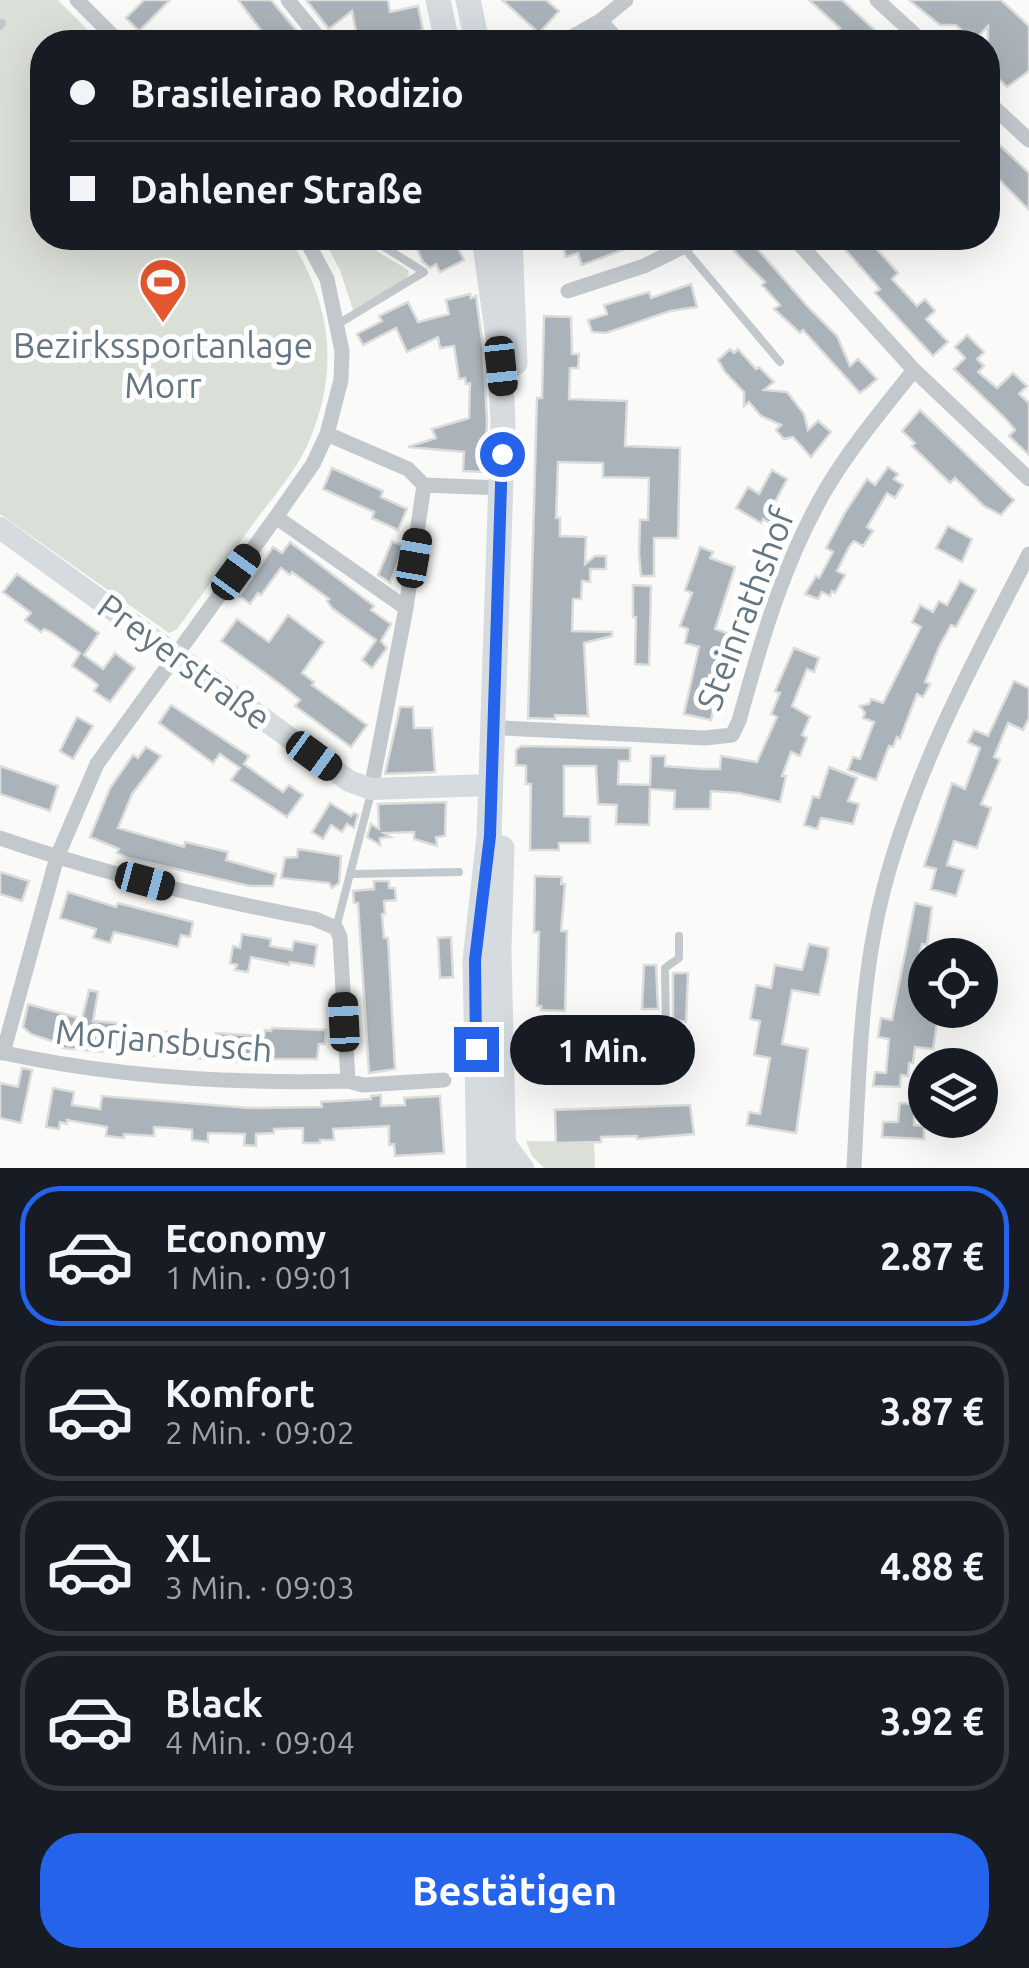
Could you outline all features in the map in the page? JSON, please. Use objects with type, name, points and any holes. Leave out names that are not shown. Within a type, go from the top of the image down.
[{"type":"main road","points":[[438,0],[444,30]]},
{"type":"main road","points":[[470,7],[490,30]]},
{"type":"main road","points":[[479,1168],[475,960],[490,836],[503,387],[486,250]]},
{"type":"main road","points":[[504,1168],[499,950],[516,414],[510,250]]},
{"type":"street","points":[[76,0],[106,30]]},
{"type":"street","points":[[288,0],[312,30]]},
{"type":"street","points":[[591,30],[626,0]]},
{"type":"street","points":[[877,0],[910,30]]},
{"type":"street","points":[[584,30],[600,21]]},
{"type":"street","points":[[600,21],[609,30]]},
{"type":"street","points":[[1000,113],[1029,140]]},
{"type":"street","points":[[2,1053],[57,857],[97,764],[276,517],[313,464],[328,434],[341,380],[338,324],[327,279],[311,250]]},
{"type":"street","points":[[568,291],[680,250]]},
{"type":"street","points":[[805,250],[914,370],[1029,479]]},
{"type":"street","name":"Steinrathshof","points":[[504,728],[705,738],[732,734],[740,721],[765,625],[826,489],[867,428],[914,370]]},
{"type":"street","points":[[328,434],[408,470],[424,484],[502,488]]},
{"type":"street","points":[[371,789],[406,608],[424,484]]},
{"type":"street","points":[[276,517],[406,608]]},
{"type":"street","name":"Preyerstraße","points":[[0,528],[341,777],[371,789],[491,785]]},
{"type":"street","points":[[854,1168],[862,1008],[884,890],[910,808],[951,703],[1029,554]]},
{"type":"street","points":[[0,838],[57,857],[336,928],[340,936],[348,1081]]},
{"type":"street","name":"Morjansbusch","points":[[2,1053],[130,1075],[237,1081],[348,1081],[362,1085],[444,1080]]},
{"type":"street","points":[[502,1140],[523,1168]]},
{"type":"lane","points":[[338,324],[424,272],[389,250]]},
{"type":"lane","points":[[686,250],[780,362]]},
{"type":"lane","points":[[336,928],[371,789]]},
{"type":"lane","points":[[352,874],[459,872]]},
{"type":"lane","points":[[666,1032],[666,968],[678,958],[679,936]]},
{"type":"shaded area","name":"Bezirkssportanlage Morr","points":[[0,0],[58,0],[88,30],[30,30],[30,250],[296,250],[323,314],[327,367],[317,420],[306,448],[177,629],[169,633],[0,514]]},
{"type":"shaded area","points":[[329,250],[375,250],[409,274],[403,283],[353,310]]},
{"type":"shaded area","points":[[526,1141],[594,1142],[595,1168],[544,1168],[532,1156]]},
{"type":"building","points":[[144,0],[170,0],[140,30],[126,18]]},
{"type":"building","points":[[238,0],[271,0],[296,30],[261,30]]},
{"type":"building","points":[[306,0],[388,0],[390,12],[418,6],[423,30],[356,30],[352,11],[329,29]]},
{"type":"building","points":[[502,0],[546,0],[559,11],[542,30],[536,30]]},
{"type":"building","points":[[809,0],[842,0],[875,30],[840,28]]},
{"type":"building","points":[[909,0],[1001,0],[1029,26],[1029,71],[1007,87],[1000,80],[1000,30],[988,30],[988,26],[984,30],[962,30],[956,25],[940,25]]},
{"type":"building","points":[[1000,145],[1029,173],[1029,210],[1000,180]]},
{"type":"building","points":[[418,250],[459,250],[464,260],[440,272],[436,264],[430,268]]},
{"type":"building","points":[[564,250],[623,250],[582,265],[578,253],[566,257]]},
{"type":"building","points":[[758,250],[837,336],[850,366],[858,359],[877,379],[860,393],[803,330],[800,333],[774,309],[780,305],[762,285],[765,282],[734,251]]},
{"type":"building","points":[[846,250],[878,250],[898,273],[892,279],[917,306],[925,299],[935,311],[926,319],[948,342],[933,356],[875,293],[880,289]]},
{"type":"building","points":[[691,284],[697,307],[670,311],[606,333],[592,332],[588,320],[607,314],[604,305],[649,292],[651,298]]},
{"type":"building","points":[[470,294],[471,298],[476,296],[483,347],[485,472],[463,471],[464,452],[408,447],[436,438],[432,429],[469,418],[470,383],[459,379],[454,346],[440,348],[438,337],[407,352],[396,328],[363,345],[357,334],[382,321],[379,316],[408,302],[418,322],[449,314],[446,300]]},
{"type":"building","points":[[544,316],[571,317],[572,354],[579,354],[578,368],[570,368],[569,399],[627,401],[625,446],[680,448],[678,538],[654,538],[654,576],[641,576],[639,554],[640,520],[648,520],[649,478],[603,477],[603,463],[558,462],[556,518],[560,518],[560,536],[586,537],[585,564],[595,556],[606,556],[606,569],[590,569],[590,582],[582,581],[581,599],[573,599],[572,631],[612,632],[612,636],[584,643],[588,716],[555,715],[555,719],[528,718],[537,398],[542,398]]},
{"type":"building","points":[[967,335],[984,352],[977,359],[984,366],[978,372],[997,388],[1013,373],[1027,386],[1019,394],[1029,403],[1029,455],[1009,436],[1015,430],[1006,419],[954,369],[965,358],[955,347]]},
{"type":"building","points":[[730,349],[734,353],[738,349],[774,382],[764,390],[787,392],[804,414],[808,430],[818,421],[831,432],[811,457],[793,437],[784,439],[776,430],[781,425],[761,416],[749,402],[744,406],[744,392],[718,360]]},
{"type":"building","points":[[920,410],[1014,500],[1001,515],[984,506],[955,478],[950,483],[912,446],[915,443],[902,431]]},
{"type":"building","points":[[888,467],[898,474],[894,479],[903,485],[895,498],[887,493],[867,527],[873,531],[863,546],[854,541],[849,547],[837,571],[845,575],[835,593],[832,591],[830,596],[822,592],[818,599],[805,594],[833,552],[826,548],[846,511],[867,479],[875,485]]},
{"type":"building","points":[[332,468],[383,491],[381,497],[407,509],[398,530],[372,518],[374,512],[323,489]]},
{"type":"building","points":[[772,470],[787,479],[773,506],[778,509],[770,523],[763,519],[761,523],[736,508],[748,487],[759,494]]},
{"type":"building","points":[[948,526],[972,539],[962,562],[936,548]]},
{"type":"building","points":[[392,541],[404,546],[390,583],[378,575]]},
{"type":"building","points":[[290,542],[374,606],[371,610],[391,624],[381,641],[387,648],[372,668],[362,660],[376,640],[292,572],[290,575],[281,568],[250,604],[239,596],[273,547],[282,553]]},
{"type":"building","points":[[700,547],[713,552],[710,558],[735,567],[715,629],[732,635],[720,678],[709,675],[703,703],[714,706],[711,720],[684,714],[699,647],[685,643],[688,629],[680,626],[692,593],[685,590]]},
{"type":"building","points":[[17,574],[99,633],[84,655],[103,669],[115,653],[135,668],[110,702],[94,691],[98,685],[72,666],[80,653],[51,632],[41,632],[25,620],[31,613],[3,592]]},
{"type":"building","points":[[960,581],[976,590],[956,627],[951,625],[939,647],[925,682],[930,684],[923,697],[917,694],[900,739],[897,737],[893,747],[889,746],[876,780],[848,770],[853,757],[860,759],[874,722],[863,718],[865,713],[860,706],[869,704],[871,699],[883,703],[921,627],[912,622],[920,605],[933,612],[939,601],[947,605]]},
{"type":"building","points":[[633,585],[651,586],[649,665],[635,664]]},
{"type":"building","points":[[288,615],[324,642],[302,673],[314,682],[312,685],[367,725],[351,747],[295,706],[300,700],[221,641],[237,619],[269,642]]},
{"type":"building","points":[[794,648],[819,658],[814,672],[807,669],[792,706],[810,717],[802,735],[807,738],[800,756],[791,752],[782,776],[786,776],[780,802],[711,791],[710,809],[674,809],[675,791],[650,789],[649,825],[616,824],[617,805],[598,804],[596,766],[564,766],[564,816],[590,817],[590,843],[559,843],[559,850],[530,850],[531,784],[526,784],[526,766],[516,765],[516,750],[521,746],[630,748],[630,761],[619,761],[618,784],[650,785],[651,756],[665,756],[665,766],[704,769],[720,769],[721,756],[757,762],[777,717],[771,714],[780,693],[775,691]]},
{"type":"building","points":[[1014,681],[1029,688],[1029,718],[1023,730],[1008,723],[994,757],[1000,760],[981,804],[991,808],[977,848],[954,841],[947,865],[964,870],[956,896],[931,889],[936,869],[924,866],[952,783],[965,789],[980,748],[968,742],[974,730],[988,736]]},
{"type":"building","points":[[171,705],[249,756],[244,764],[283,792],[289,785],[303,795],[287,817],[231,780],[240,768],[220,754],[213,763],[159,723]]},
{"type":"building","points":[[400,707],[413,707],[414,728],[432,728],[435,772],[385,774]]},
{"type":"building","points":[[77,717],[93,726],[73,759],[60,751]]},
{"type":"building","points":[[146,747],[161,756],[132,794],[118,828],[184,847],[185,842],[228,852],[226,860],[276,874],[273,886],[250,886],[128,858],[117,853],[119,849],[90,837],[110,788],[133,755],[138,758]]},
{"type":"building","points":[[0,766],[58,786],[50,811],[0,794]]},
{"type":"building","points":[[829,767],[857,778],[848,801],[859,804],[853,824],[821,818],[817,829],[804,825],[813,796],[819,798]]},
{"type":"building","points":[[446,802],[445,836],[436,837],[437,846],[414,839],[414,832],[384,833],[391,837],[380,838],[380,845],[367,837],[371,824],[379,829],[378,804]]},
{"type":"building","points":[[330,803],[351,816],[358,815],[354,828],[347,824],[342,832],[331,825],[323,839],[312,832]]},
{"type":"building","points":[[298,849],[341,856],[339,883],[332,888],[329,883],[281,878],[285,858],[297,857]]},
{"type":"building","points":[[0,872],[29,881],[22,901],[0,894]]},
{"type":"building","points":[[535,876],[562,877],[561,884],[565,884],[561,931],[567,931],[565,1011],[541,1010],[537,1006],[539,932],[534,932]]},
{"type":"building","points":[[374,881],[389,881],[389,888],[395,888],[396,900],[384,901],[382,914],[384,938],[388,938],[395,1069],[369,1073],[358,903],[354,903],[353,891],[374,889]]},
{"type":"building","points":[[68,892],[116,907],[118,903],[193,922],[190,937],[181,935],[178,947],[114,932],[110,943],[93,938],[96,929],[60,918]]},
{"type":"building","points":[[915,903],[932,907],[928,938],[908,938]]},
{"type":"building","points":[[242,934],[271,939],[270,946],[292,950],[294,941],[317,945],[314,966],[251,957],[248,972],[235,970],[237,965],[230,963],[233,946],[240,948]]},
{"type":"building","points":[[451,937],[453,977],[440,978],[438,938]]},
{"type":"building","points":[[908,939],[908,1028],[936,1028],[933,1048],[908,1048],[908,1076],[901,1075],[900,1087],[873,1086],[875,1072],[886,1073],[889,1039],[878,1037],[881,1018],[892,1020]]},
{"type":"building","points":[[809,944],[828,948],[819,995],[792,990],[782,1044],[808,1049],[796,1133],[747,1125],[749,1112],[760,1114],[770,1058],[754,1055],[760,1021],[750,1019],[756,985],[771,988],[775,965],[802,970]]},
{"type":"building","points":[[644,965],[656,965],[658,1009],[642,1009]]},
{"type":"building","points":[[673,973],[688,973],[686,1022],[673,1020]]},
{"type":"building","points":[[89,990],[98,992],[93,1021],[116,1023],[117,1049],[103,1048],[102,1052],[62,1048],[63,1045],[31,1034],[23,1027],[28,1004],[82,1019]]},
{"type":"building","points":[[265,1030],[326,1030],[325,1044],[319,1044],[317,1059],[260,1059],[260,1063],[151,1055],[152,1032],[184,1032],[215,1038],[216,1033],[264,1036]]},
{"type":"building","points":[[637,1043],[642,1072],[541,1076],[544,1046]]},
{"type":"building","points":[[22,1068],[32,1070],[21,1123],[0,1118],[0,1083],[18,1087]]},
{"type":"building","points":[[53,1088],[74,1092],[72,1105],[100,1109],[102,1096],[249,1108],[322,1107],[321,1102],[381,1095],[381,1106],[405,1105],[404,1098],[440,1096],[444,1153],[395,1156],[394,1144],[389,1145],[389,1126],[333,1129],[334,1140],[320,1143],[303,1143],[303,1128],[274,1129],[274,1133],[256,1134],[256,1146],[244,1145],[245,1134],[208,1133],[208,1142],[192,1140],[192,1130],[172,1128],[154,1127],[154,1136],[124,1134],[124,1138],[106,1136],[107,1127],[67,1120],[67,1124],[60,1122],[59,1129],[46,1127]]},
{"type":"building","points":[[900,1103],[908,1104],[908,1138],[924,1139],[882,1137],[883,1122],[898,1122]]},
{"type":"building","points":[[690,1105],[694,1134],[637,1139],[601,1137],[601,1142],[556,1143],[555,1110]]},
{"type":"place","name":"Bezirkssportanlage Morr","points":[[163,324]]},
{"type":"route","points":[[476,1049],[475,960],[490,836],[502,454]]}]
